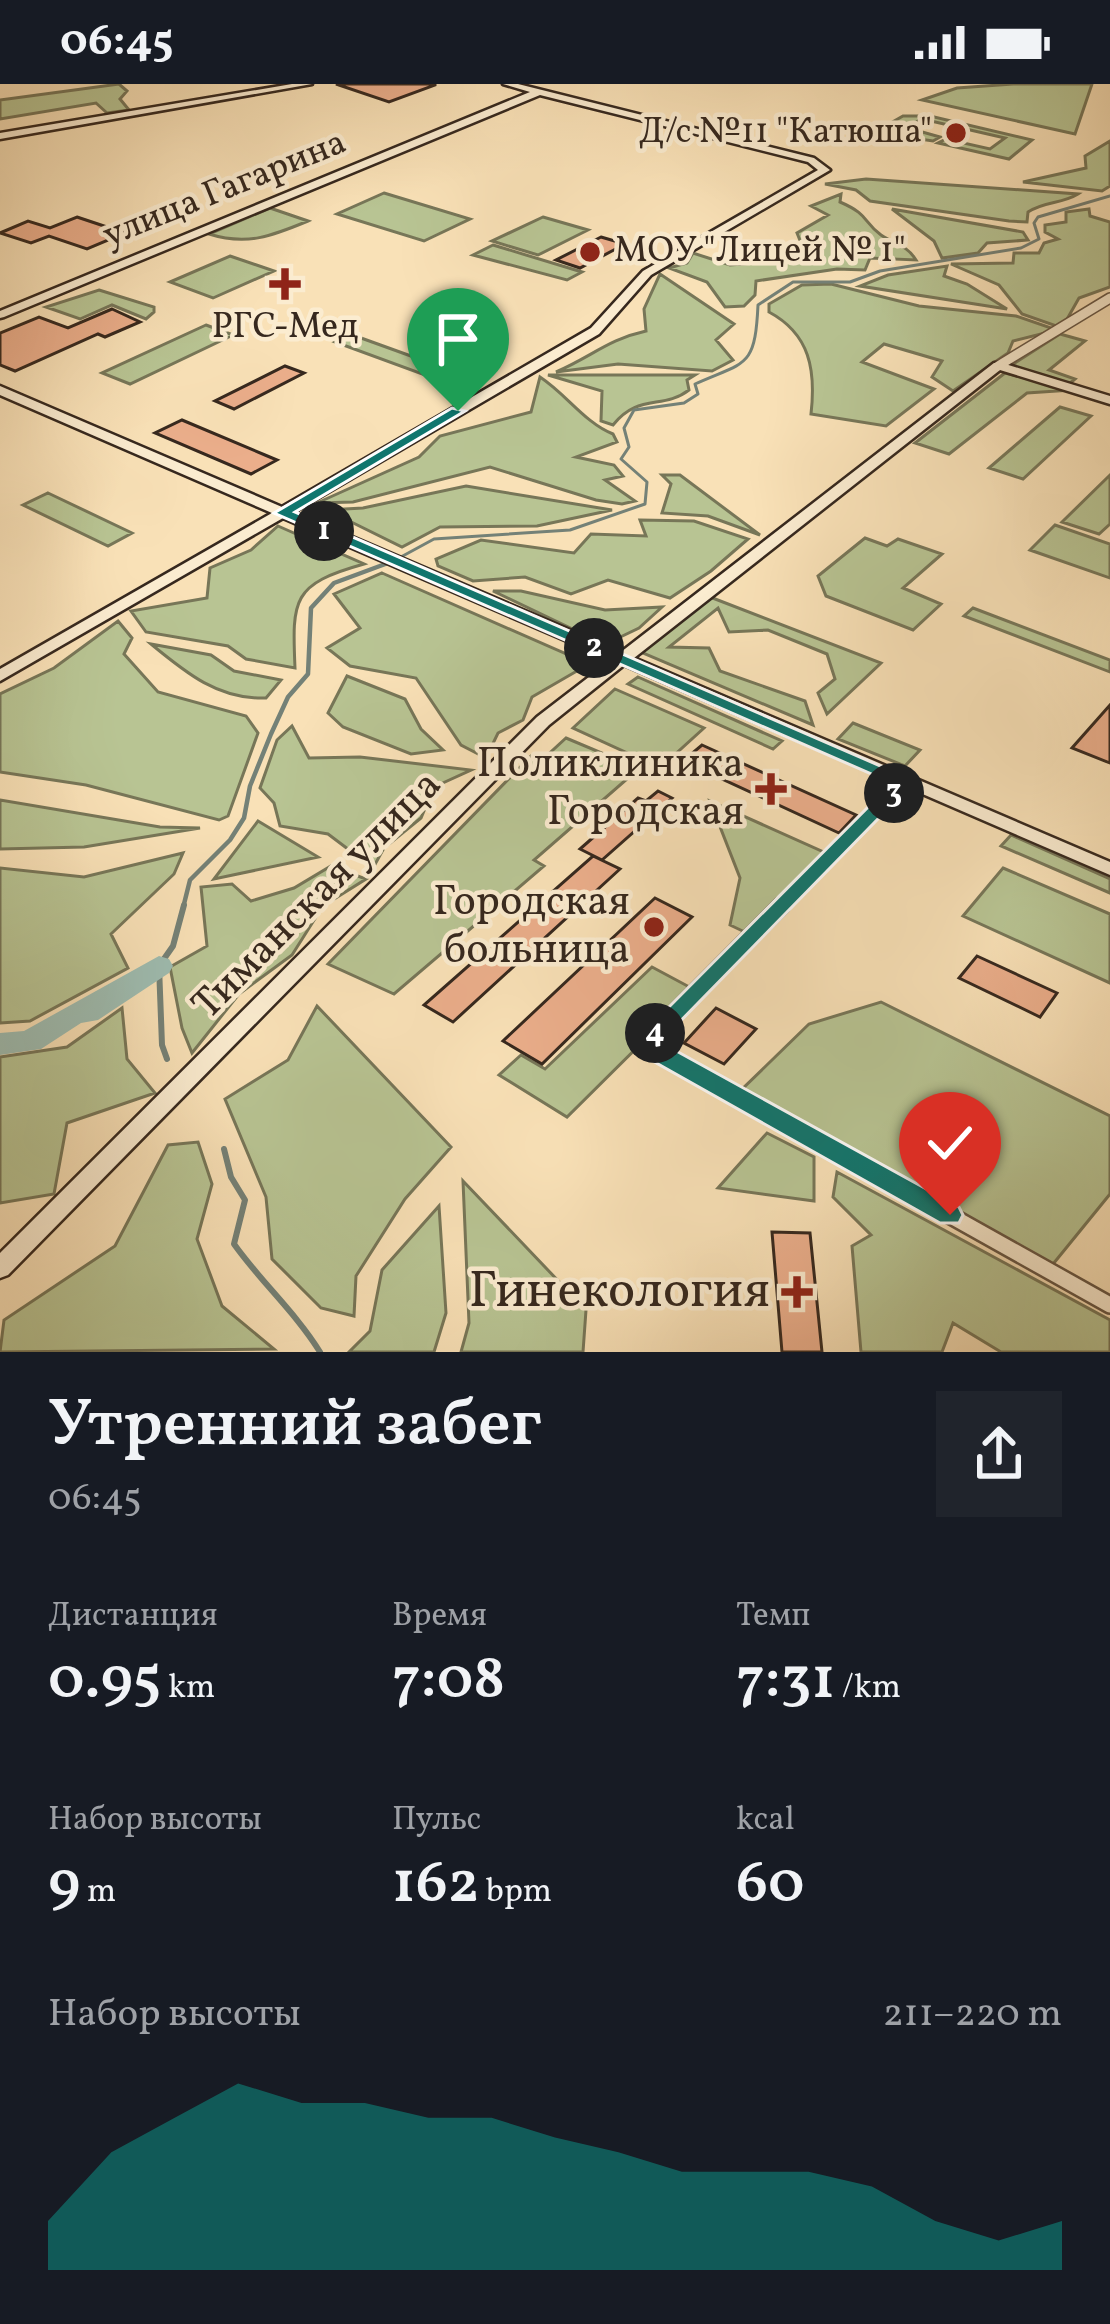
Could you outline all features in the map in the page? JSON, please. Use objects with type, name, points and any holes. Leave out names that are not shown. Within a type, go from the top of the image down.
[{"type":"main road","points":[[0,136],[308,84]]},
{"type":"main road","points":[[0,676],[595,331],[647,273],[825,170],[811,160],[507,84]]},
{"type":"main road","name":"улица Гагарина","points":[[0,316],[540,92]]},
{"type":"main road","points":[[998,366],[1110,400]]},
{"type":"main road","name":"Тиманская улица","points":[[0,1268],[543,721],[998,366]]},
{"type":"main road","points":[[0,391],[1110,869]]},
{"type":"street","name":"Тиманская улица","points":[[998,366],[1110,298]]},
{"type":"street","points":[[905,781],[644,1044],[1110,1305]]},
{"type":"green space","points":[[119,84],[127,91],[120,99],[129,110],[107,113],[96,103],[0,119],[0,100]]},
{"type":"green space","points":[[1092,84],[1075,134],[922,100],[957,88]]},
{"type":"green space","points":[[903,116],[930,116],[1032,140],[1009,159],[938,143],[946,139],[990,149],[1005,138],[931,121],[918,121],[908,128],[940,137],[933,141],[885,134],[890,130],[882,128]]},
{"type":"green space","points":[[1110,141],[1110,186],[1102,191],[1023,182],[1086,168],[1085,156]]},
{"type":"green space","points":[[866,179],[1078,194],[1034,208],[1027,222],[870,201],[856,190],[825,184]]},
{"type":"green space","points":[[384,193],[470,219],[424,241],[337,214]]},
{"type":"green space","points":[[841,194],[840,202],[916,260],[870,258],[865,270],[837,269],[756,281],[755,295],[744,306],[725,307],[707,282],[669,268],[687,263],[693,253],[730,265],[755,263],[767,248],[801,243],[797,233],[828,215],[811,206]]},
{"type":"green space","points":[[270,208],[308,221],[259,238],[209,234]]},
{"type":"green space","points":[[892,209],[1023,232],[1028,240],[987,243],[978,253],[942,258],[934,241]]},
{"type":"green space","points":[[1089,209],[1090,216],[1110,222],[1110,287],[1079,298],[1062,328],[1022,314],[999,285],[951,264],[1013,263],[1014,253],[1039,253],[1044,243],[1058,239],[1045,232],[1045,225],[1066,222],[1066,212]]},
{"type":"green space","points":[[543,217],[588,230],[538,255],[492,241]]},
{"type":"green space","points":[[493,245],[582,272],[567,280],[473,255]]},
{"type":"green space","points":[[230,256],[274,271],[213,298],[170,282]]},
{"type":"green space","points":[[947,266],[944,276],[1007,309],[860,286],[888,275]]},
{"type":"green space","points":[[660,274],[734,324],[716,340],[733,360],[712,371],[618,364],[556,372],[646,331],[644,309]]},
{"type":"green space","points":[[831,284],[919,306],[1016,316],[1057,330],[1013,341],[1008,353],[953,391],[932,377],[942,361],[884,344],[862,362],[934,389],[886,426],[811,414],[807,355],[794,331],[769,312],[769,304],[802,285]]},
{"type":"green space","points":[[99,290],[154,307],[154,312],[146,319],[112,305],[80,319],[46,307]]},
{"type":"green space","points":[[206,325],[233,335],[130,384],[102,373]]},
{"type":"green space","points":[[350,334],[422,360],[435,353],[433,378],[335,342]]},
{"type":"green space","points":[[1060,334],[1085,341],[1049,370],[1075,379],[1069,384],[1010,366]]},
{"type":"green space","points":[[1005,373],[1072,390],[1027,393],[949,454],[915,443]]},
{"type":"green space","points":[[548,375],[695,375],[687,380],[689,390],[632,409],[613,425],[601,421],[602,391]]},
{"type":"green space","points":[[540,377],[593,423],[613,434],[617,442],[576,457],[614,465],[623,476],[605,480],[635,501],[596,500],[490,467],[353,502],[317,503],[419,457],[440,436],[531,412]]},
{"type":"green space","points":[[1060,407],[1091,416],[1023,479],[989,468]]},
{"type":"green space","points":[[662,475],[680,475],[760,535],[708,516],[662,513],[671,484]]},
{"type":"green space","points":[[1110,475],[1110,524],[1099,534],[1062,522]]},
{"type":"green space","points":[[466,486],[612,510],[537,526],[440,527],[402,547],[327,510],[363,508]]},
{"type":"green space","points":[[48,493],[132,533],[108,546],[23,505]]},
{"type":"green space","points":[[640,520],[694,521],[748,539],[670,598],[608,580],[571,594],[525,577],[473,581],[438,566],[436,559],[481,540],[574,553],[591,534],[646,536]]},
{"type":"green space","points":[[1055,525],[1110,544],[1110,578],[1030,550]]},
{"type":"green space","points":[[278,526],[364,564],[322,579],[301,598],[294,625],[295,668],[246,659],[228,646],[146,632],[131,611],[207,598],[210,568],[251,550]]},
{"type":"green space","points":[[865,538],[887,546],[898,539],[942,554],[903,588],[941,604],[913,630],[826,596],[818,576]]},
{"type":"green space","points":[[382,573],[589,664],[532,697],[523,720],[498,733],[486,758],[461,745],[416,678],[350,666],[327,648],[360,628],[334,594]]},
{"type":"green space","points":[[493,591],[521,591],[605,610],[662,607],[639,628],[612,641],[583,634]]},
{"type":"green space","points":[[710,597],[881,663],[827,714],[818,693],[835,679],[827,654],[768,630],[729,632],[718,608],[669,647],[709,648],[720,671],[805,701],[813,725],[638,651]]},
{"type":"green space","points":[[973,608],[1110,660],[1110,672],[964,616]]},
{"type":"green space","points":[[118,621],[132,638],[124,654],[158,692],[246,716],[258,733],[228,816],[219,820],[86,785],[0,772],[0,694],[54,668]]},
{"type":"green space","points":[[151,644],[211,655],[234,671],[281,680],[266,698],[233,694],[190,674]]},
{"type":"green space","points":[[347,676],[405,699],[421,729],[443,750],[411,754],[343,727],[328,713]]},
{"type":"green space","points":[[638,677],[782,741],[773,749],[628,684]]},
{"type":"green space","points":[[615,689],[704,728],[660,768],[573,728]]},
{"type":"green space","points":[[853,723],[920,750],[905,766],[838,739]]},
{"type":"green space","points":[[292,726],[309,758],[360,757],[471,770],[434,787],[421,818],[384,848],[373,868],[328,834],[280,826],[274,803],[260,788],[277,740]]},
{"type":"green space","points":[[566,738],[621,761],[627,779],[534,860],[544,866],[394,994],[328,964],[531,756],[542,760]]},
{"type":"green space","points":[[0,800],[160,827],[200,828],[84,847],[0,849]]},
{"type":"green space","points":[[710,801],[828,854],[749,934],[730,925],[740,878]]},
{"type":"green space","points":[[258,821],[318,857],[214,879]]},
{"type":"green space","points":[[1011,835],[1110,879],[1110,893],[1001,846]]},
{"type":"green space","points":[[183,853],[174,874],[111,934],[128,968],[30,1021],[0,1023],[0,868],[84,877]]},
{"type":"green space","points":[[331,866],[366,879],[323,906],[292,955],[239,994],[192,1053],[170,967],[207,946],[201,887],[232,884],[251,901],[294,888]]},
{"type":"green space","points":[[1003,868],[1110,914],[1110,983],[963,916]]},
{"type":"green space","points":[[652,967],[695,990],[567,1117],[499,1075],[521,1055],[545,1069]]},
{"type":"green space","points":[[881,1002],[1110,1116],[1110,1194],[1049,1269],[735,1096],[809,1024]]},
{"type":"green space","points":[[317,1006],[451,1147],[405,1199],[356,1276],[354,1316],[321,1308],[272,1259],[266,1197],[225,1099],[288,1060]]},
{"type":"green space","points":[[122,1008],[127,1059],[155,1093],[67,1123],[54,1194],[0,1203],[0,1057],[67,1047]]},
{"type":"green space","points":[[767,1133],[814,1157],[814,1201],[718,1188]]},
{"type":"green space","points":[[198,1142],[212,1184],[197,1239],[222,1306],[274,1349],[0,1352],[4,1320],[115,1246],[168,1145]]},
{"type":"green space","points":[[837,1172],[1110,1320],[1110,1352],[1001,1352],[953,1323],[942,1352],[861,1352],[852,1246],[871,1235],[833,1197]]},
{"type":"green space","points":[[463,1181],[586,1310],[583,1352],[461,1352],[469,1323]]},
{"type":"green space","points":[[439,1206],[446,1313],[434,1352],[349,1352],[370,1331],[382,1270]]},
{"type":"building","points":[[336,84],[435,84],[435,85],[389,102]]},
{"type":"building","points":[[77,217],[125,233],[87,249],[49,236],[31,243],[0,233],[28,221],[50,228]]},
{"type":"building","name":"МОУ \"Лицей № 1\"","points":[[601,237],[625,244],[580,268],[556,260]]},
{"type":"building","points":[[112,309],[140,322],[105,337],[98,334],[15,371],[0,365],[0,333],[39,317],[68,328]]},
{"type":"building","points":[[285,366],[304,373],[234,409],[215,401]]},
{"type":"building","points":[[182,420],[277,460],[251,474],[155,433]]},
{"type":"building","points":[[1110,705],[1110,763],[1072,748]]},
{"type":"building","name":"Поликлиника Городская","points":[[702,745],[856,815],[839,833],[683,761]]},
{"type":"building","points":[[658,791],[672,798],[602,860],[580,849],[638,798],[646,801]]},
{"type":"building","points":[[593,856],[620,869],[453,1022],[424,1005]]},
{"type":"building","points":[[655,898],[692,917],[542,1064],[503,1041]]},
{"type":"building","points":[[977,956],[1057,993],[1040,1017],[959,978]]},
{"type":"building","points":[[716,1008],[756,1029],[724,1064],[684,1043]]},
{"type":"building","name":"Гинекология","points":[[772,1232],[810,1233],[822,1352],[782,1352]]},
{"type":"waterway","points":[[399,558],[434,539],[570,530],[645,504],[647,482],[621,459],[629,447],[624,428],[634,410],[684,403],[698,394],[695,384],[737,366],[754,341],[758,305],[793,282],[850,282],[880,271],[1021,248],[1039,239],[1034,223],[1038,217],[1110,196]]},
{"type":"waterway","points":[[183,908],[190,880],[230,840],[244,818],[250,786],[271,734],[288,697],[308,674],[311,608],[334,583],[388,563]]},
{"type":"waterway","points":[[167,1059],[162,1045],[159,966],[173,946],[184,905]]},
{"type":"waterway","points":[[0,1044],[30,1041],[76,1012],[88,1012],[159,966]]},
{"type":"waterway","points":[[224,1149],[231,1177],[245,1200],[234,1244],[320,1352]]},
{"type":"place","name":"Д/с №11 \"Катюша\"","points":[[956,133]]},
{"type":"place","name":"МОУ \"Лицей № 1\"","points":[[590,252]]},
{"type":"place","name":"РГС-Мед","points":[[285,284]]},
{"type":"place","name":"Поликлиника Городская","points":[[771,789]]},
{"type":"place","name":"Городская больница","points":[[654,927]]},
{"type":"place","name":"Гинекология","points":[[797,1292]]},
{"type":"route","points":[[458,411],[283,513],[905,781],[644,1044],[950,1215]]}]
